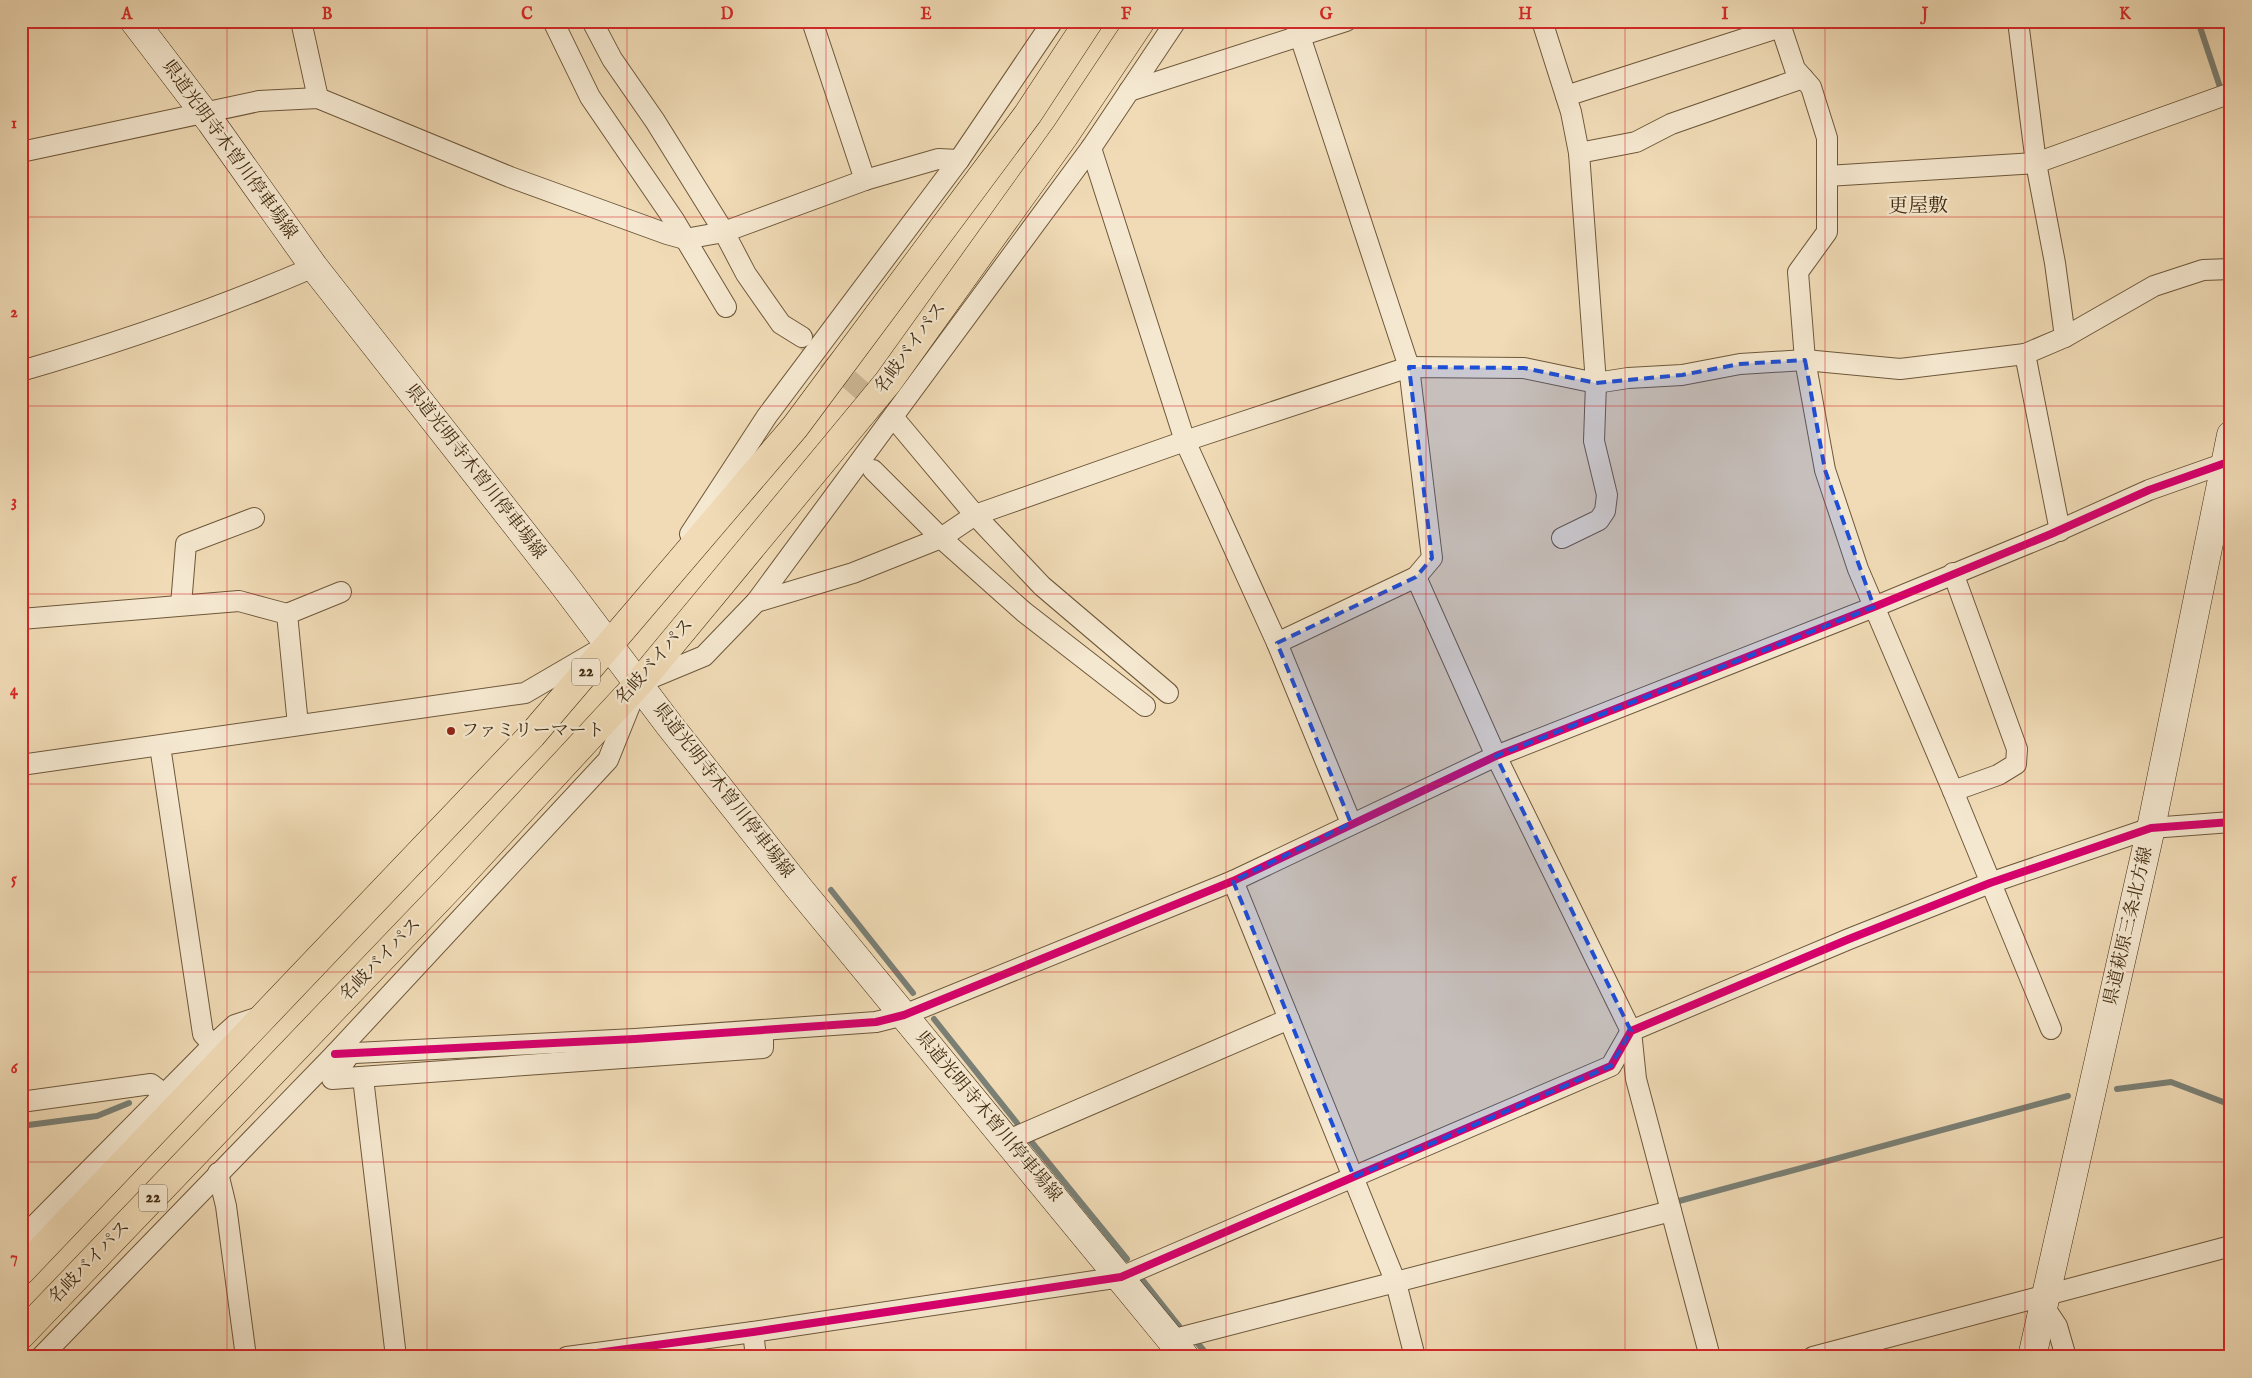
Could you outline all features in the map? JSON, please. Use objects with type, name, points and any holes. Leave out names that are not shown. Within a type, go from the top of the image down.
[{"type":"highway","name":"22","points":[[21,1271],[532,735],[795,427],[1028,114],[1089,21]]},
{"type":"highway","name":"名岐バイパス","points":[[21,1335],[446,891],[639,683],[888,382],[1065,134],[1141,21]]},
{"type":"main road","name":"県道光明寺木曽川停車場線","points":[[134,21],[203,112],[314,267],[798,887],[1178,1348]]},
{"type":"main road","name":"県道萩原三条北方線","points":[[2032,1357],[2151,828],[2228,462],[2231,435]]},
{"type":"street","points":[[302,21],[318,98]]},
{"type":"street","points":[[553,21],[590,96],[685,239],[726,307]]},
{"type":"street","points":[[592,21],[612,59],[656,121],[724,232],[746,274],[781,324],[802,337]]},
{"type":"street","points":[[812,21],[865,180]]},
{"type":"street","points":[[646,601],[767,416],[959,160],[1053,21]]},
{"type":"street","points":[[42,1357],[218,1173],[342,1054],[608,760],[639,683],[704,656],[756,602],[1091,148],[1176,21]]},
{"type":"street","points":[[1129,91],[1297,29],[1346,21]]},
{"type":"street","points":[[1542,21],[1571,112],[1579,153],[1596,383],[1594,441],[1606,494],[1605,511],[1599,520],[1562,538]]},
{"type":"street","points":[[2018,21],[2036,163],[2055,262],[2065,337]]},
{"type":"street","points":[[1566,96],[1780,24],[1796,69],[1811,87],[1827,138],[1827,232],[1798,272],[1805,360],[1825,470],[1858,569],[1953,791],[2051,1028]]},
{"type":"street","points":[[1278,643],[1416,577],[1432,558],[1409,367],[1297,29]]},
{"type":"street","points":[[1579,153],[1636,142],[1671,124],[1803,78]]},
{"type":"street","points":[[1827,176],[2036,163],[2231,94]]},
{"type":"street","points":[[21,152],[259,101],[318,98],[510,178],[685,239],[724,232],[865,180],[938,160],[959,160]]},
{"type":"street","points":[[1091,148],[1185,441],[1278,643],[1351,823]]},
{"type":"street","points":[[21,372],[80,354],[240,299],[314,267]]},
{"type":"street","points":[[756,602],[853,573],[941,538],[975,515],[1185,441],[1409,367],[1524,368],[1596,383],[1628,378],[1682,375],[1740,364],[1805,360],[1900,369],[2025,354],[2065,337],[2154,286],[2203,270],[2231,270]]},
{"type":"street","points":[[2025,354],[2060,530]]},
{"type":"street","points":[[898,423],[975,515],[1042,586],[1168,693]]},
{"type":"street","points":[[342,1054],[763,1030],[876,1022],[904,1015],[1233,881],[1351,823],[1496,756],[1874,607],[1952,573],[2060,530],[2149,490],[2228,462]]},
{"type":"street","points":[[873,470],[941,538],[1024,612],[1145,706]]},
{"type":"street","points":[[181,606],[186,544],[254,518]]},
{"type":"street","points":[[1952,573],[2017,749],[2016,764],[1998,775],[1953,791]]},
{"type":"street","points":[[1416,577],[1496,756],[1632,1031],[1636,1079],[1710,1357]]},
{"type":"street","points":[[21,619],[239,602],[287,614],[341,592]]},
{"type":"street","points":[[287,614],[298,725]]},
{"type":"street","points":[[21,765],[525,693],[609,644]]},
{"type":"street","points":[[160,746],[203,1034],[213,1045]]},
{"type":"street","points":[[567,1357],[753,1332],[1121,1277],[1611,1066],[1632,1031],[1849,939],[1990,883],[2151,828],[2231,822]]},
{"type":"street","points":[[1233,881],[1396,1283],[1416,1357]]},
{"type":"street","points":[[21,1239],[213,1045],[235,1025],[268,1014]]},
{"type":"street","points":[[1006,1141],[1289,1019]]},
{"type":"street","points":[[342,1054],[332,1080],[763,1048],[763,1030]]},
{"type":"street","points":[[363,1078],[396,1357]]},
{"type":"street","points":[[21,1102],[151,1084],[164,1094]]},
{"type":"street","points":[[218,1173],[226,1206],[246,1357]]},
{"type":"street","points":[[1178,1348],[1396,1283],[1671,1211]]},
{"type":"street","points":[[1813,1357],[2044,1300],[2231,1246]]},
{"type":"street","points":[[2044,1300],[2057,1326],[2066,1357]]},
{"type":"street","points":[[753,1332],[756,1357]]},
{"type":"highlighted area","points":[[1805,360],[1825,470],[1874,607],[1496,756],[1631,1031],[1611,1066],[1354,1177],[1233,881],[1351,823],[1277,643],[1416,577],[1432,558],[1409,367],[1524,368],[1596,383],[1682,375],[1740,364]]},
{"type":"waterway","points":[[2198,21],[2221,90]]},
{"type":"waterway","points":[[2225,102],[2231,121]]},
{"type":"waterway","points":[[831,890],[913,993]]},
{"type":"waterway","points":[[934,1019],[1017,1123]]},
{"type":"waterway","points":[[2117,1089],[2171,1082],[2231,1105]]},
{"type":"waterway","points":[[1679,1201],[2068,1096]]},
{"type":"waterway","points":[[21,1126],[97,1116],[129,1103]]},
{"type":"waterway","points":[[1029,1139],[1127,1259]]},
{"type":"waterway","points":[[1141,1278],[1183,1331]]},
{"type":"waterway","points":[[1195,1340],[1209,1357]]},
{"type":"tunnel","points":[[804,339],[898,423]]},
{"type":"cycle path","points":[[335,1054],[635,1039],[876,1022],[904,1015],[1233,881],[1496,756],[1874,607],[2051,534],[2149,490],[2231,461]]},
{"type":"cycle path","points":[[567,1357],[753,1332],[1121,1277],[1611,1066],[1631,1031],[1849,939],[1990,883],[2151,828],[2231,822]]},
{"type":"place","name":"ファミリーマート","points":[[451,731]]},
{"type":"district","name":"更屋敷","points":[[1918,206]]}]
